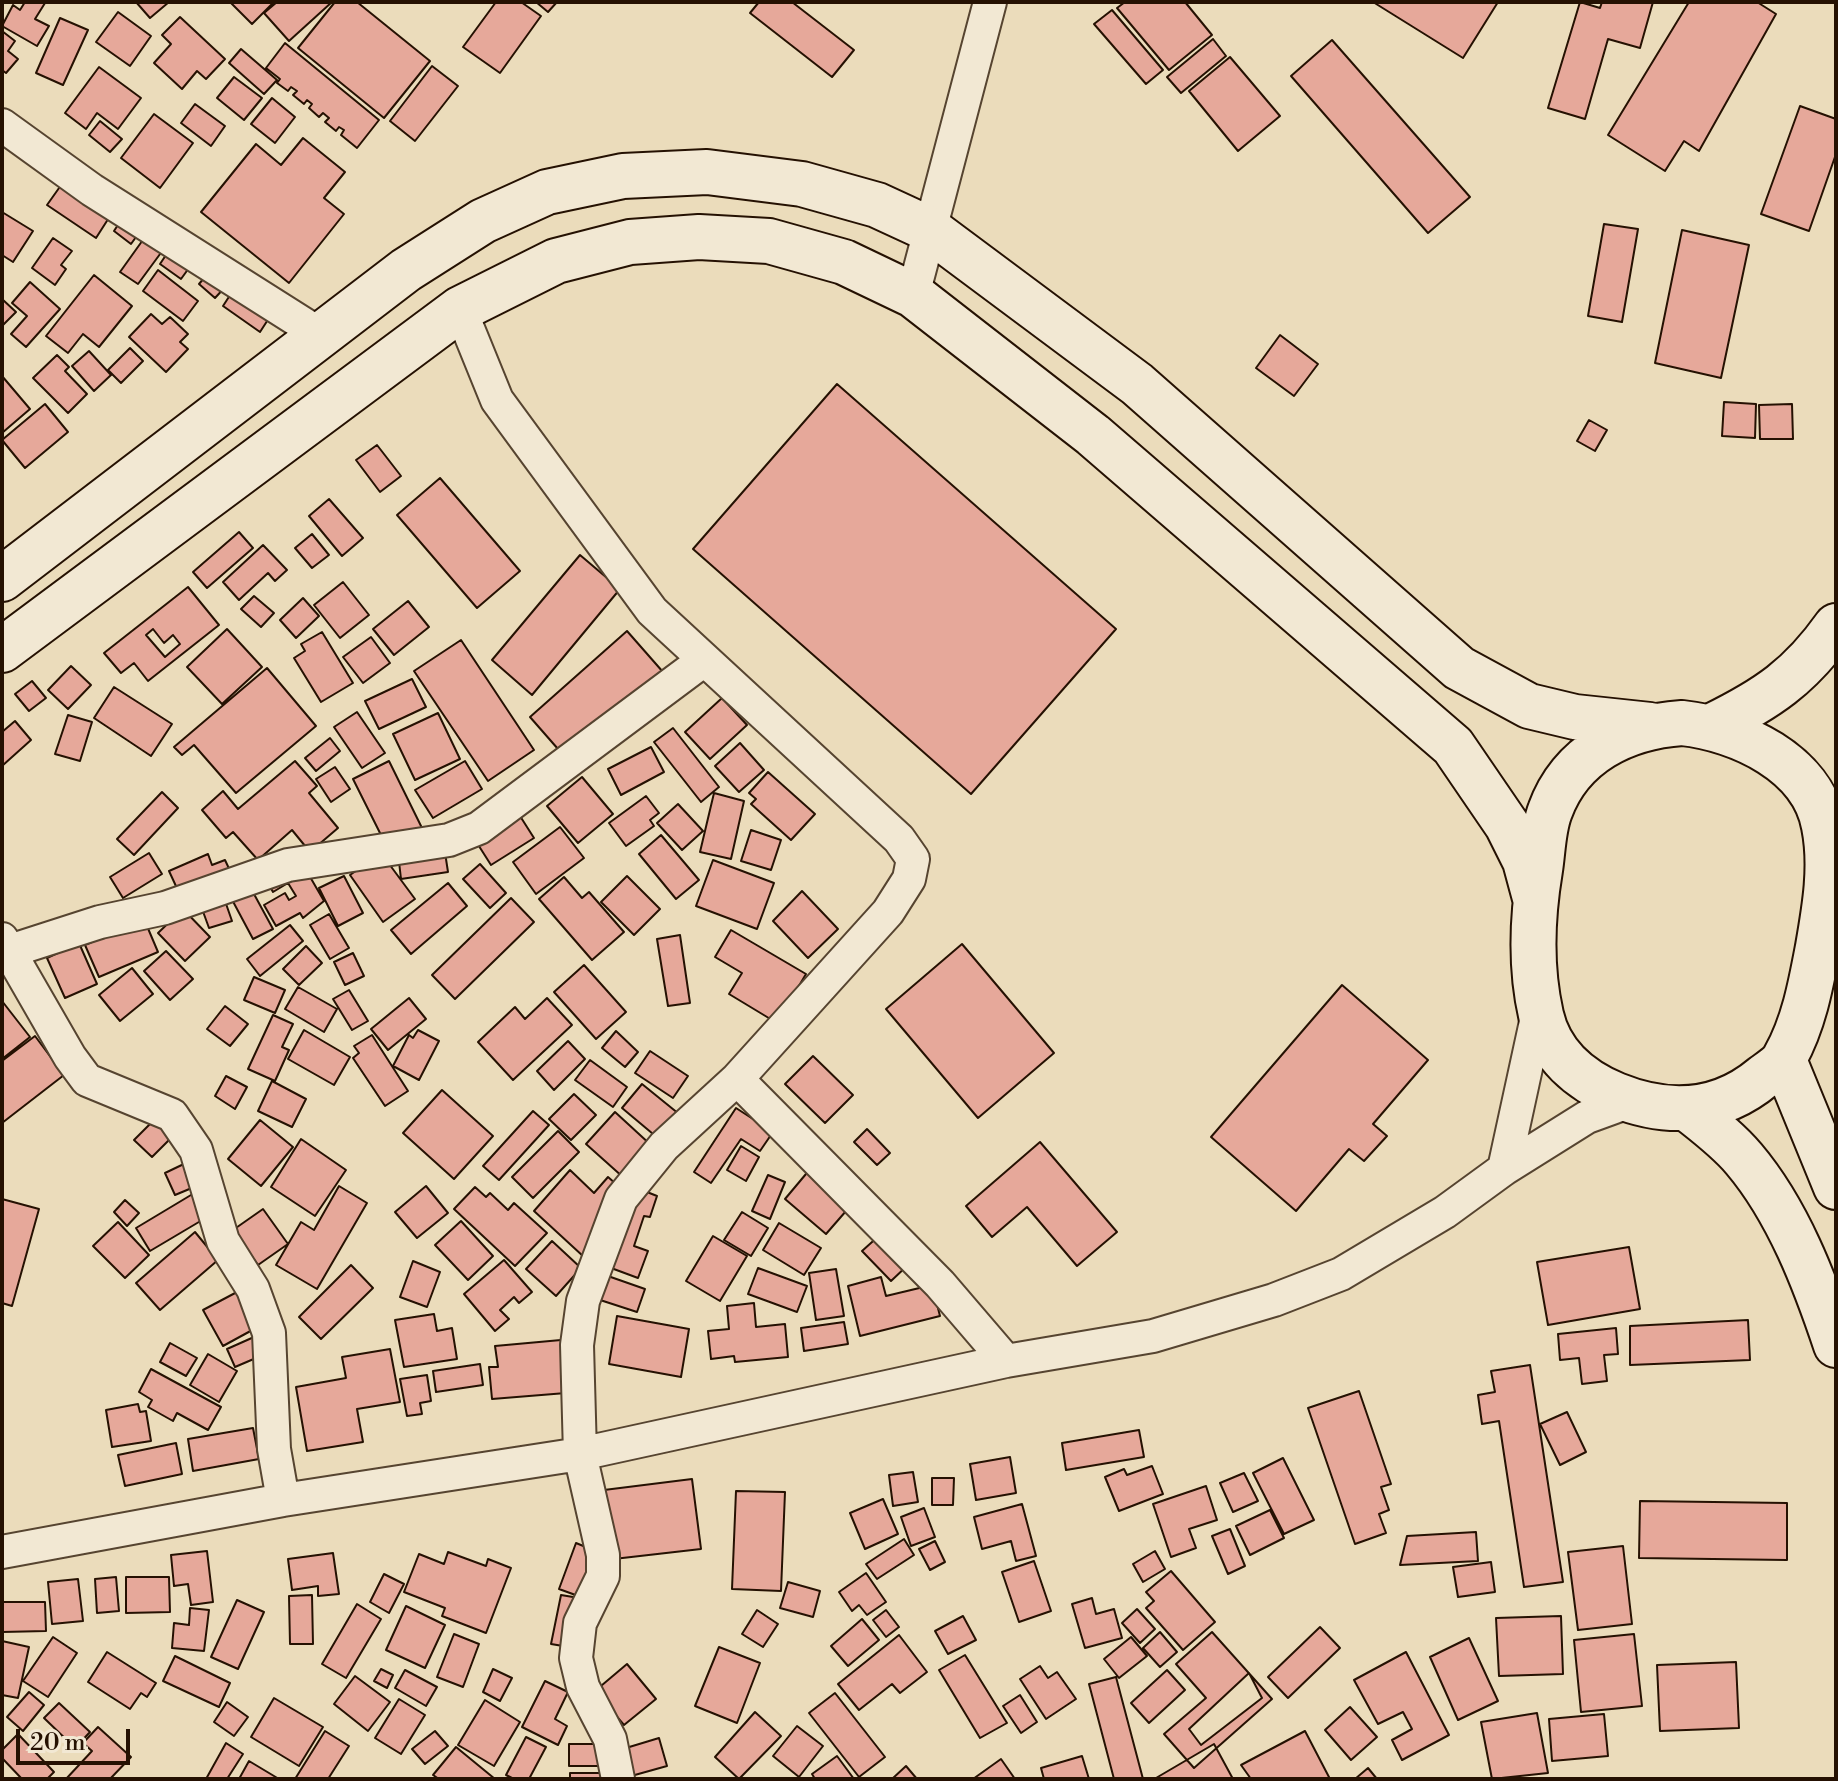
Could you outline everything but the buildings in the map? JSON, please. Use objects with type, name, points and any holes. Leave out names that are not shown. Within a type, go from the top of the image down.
[{"type":"main road","points":[[2,579],[406,270],[483,221],[547,192],[623,176],[707,172],[802,184],[877,205],[929,229],[1137,384],[1459,668],[1529,706],[1575,717],[1650,725],[1682,723],[1712,726],[1755,742],[1791,770],[1813,797],[1824,823],[1829,865],[1829,909],[1810,989],[1784,1060],[1747,1091],[1721,1103],[1689,1110],[1631,1101],[1597,1087],[1575,1072],[1559,1056],[1539,1008],[1533,959],[1535,898],[1549,812],[1563,783],[1600,746],[1650,725]]},
{"type":"main road","points":[[2,650],[460,309],[556,261],[630,242],[699,237],[769,241],[844,262],[913,295],[1093,435],[1453,746],[1507,825],[1525,861],[1535,898]]},
{"type":"main road","points":[[1712,726],[1762,701],[1785,685],[1818,652],[1836,626]]},
{"type":"main road","points":[[1784,1060],[1836,1187]]},
{"type":"main road","points":[[1689,1110],[1735,1149],[1768,1193],[1797,1246],[1836,1345]]},
{"type":"street","points":[[913,295],[990,2]]},
{"type":"street","points":[[2,125],[92,190],[321,335]]},
{"type":"street","points":[[460,309],[497,400],[652,611],[899,839],[913,859],[909,879],[888,912],[737,1079],[664,1146],[621,1199],[583,1301],[577,1345],[580,1454],[603,1555],[603,1576],[580,1623],[576,1658],[583,1687],[610,1739],[618,1779]]},
{"type":"street","points":[[283,1500],[274,1449],[269,1333],[253,1289],[223,1241],[196,1150],[172,1115],[87,1080],[70,1057],[6,945],[165,908],[288,865],[449,840],[479,828],[704,660]]},
{"type":"street","points":[[1504,1169],[1539,1008]]},
{"type":"street","points":[[737,1079],[940,1284],[1006,1361]]},
{"type":"street","points":[[2,1552],[283,1500],[580,1454],[1006,1361],[1153,1336],[1274,1300],[1328,1279],[1445,1212],[1504,1169],[1587,1117],[1631,1101]]}]
